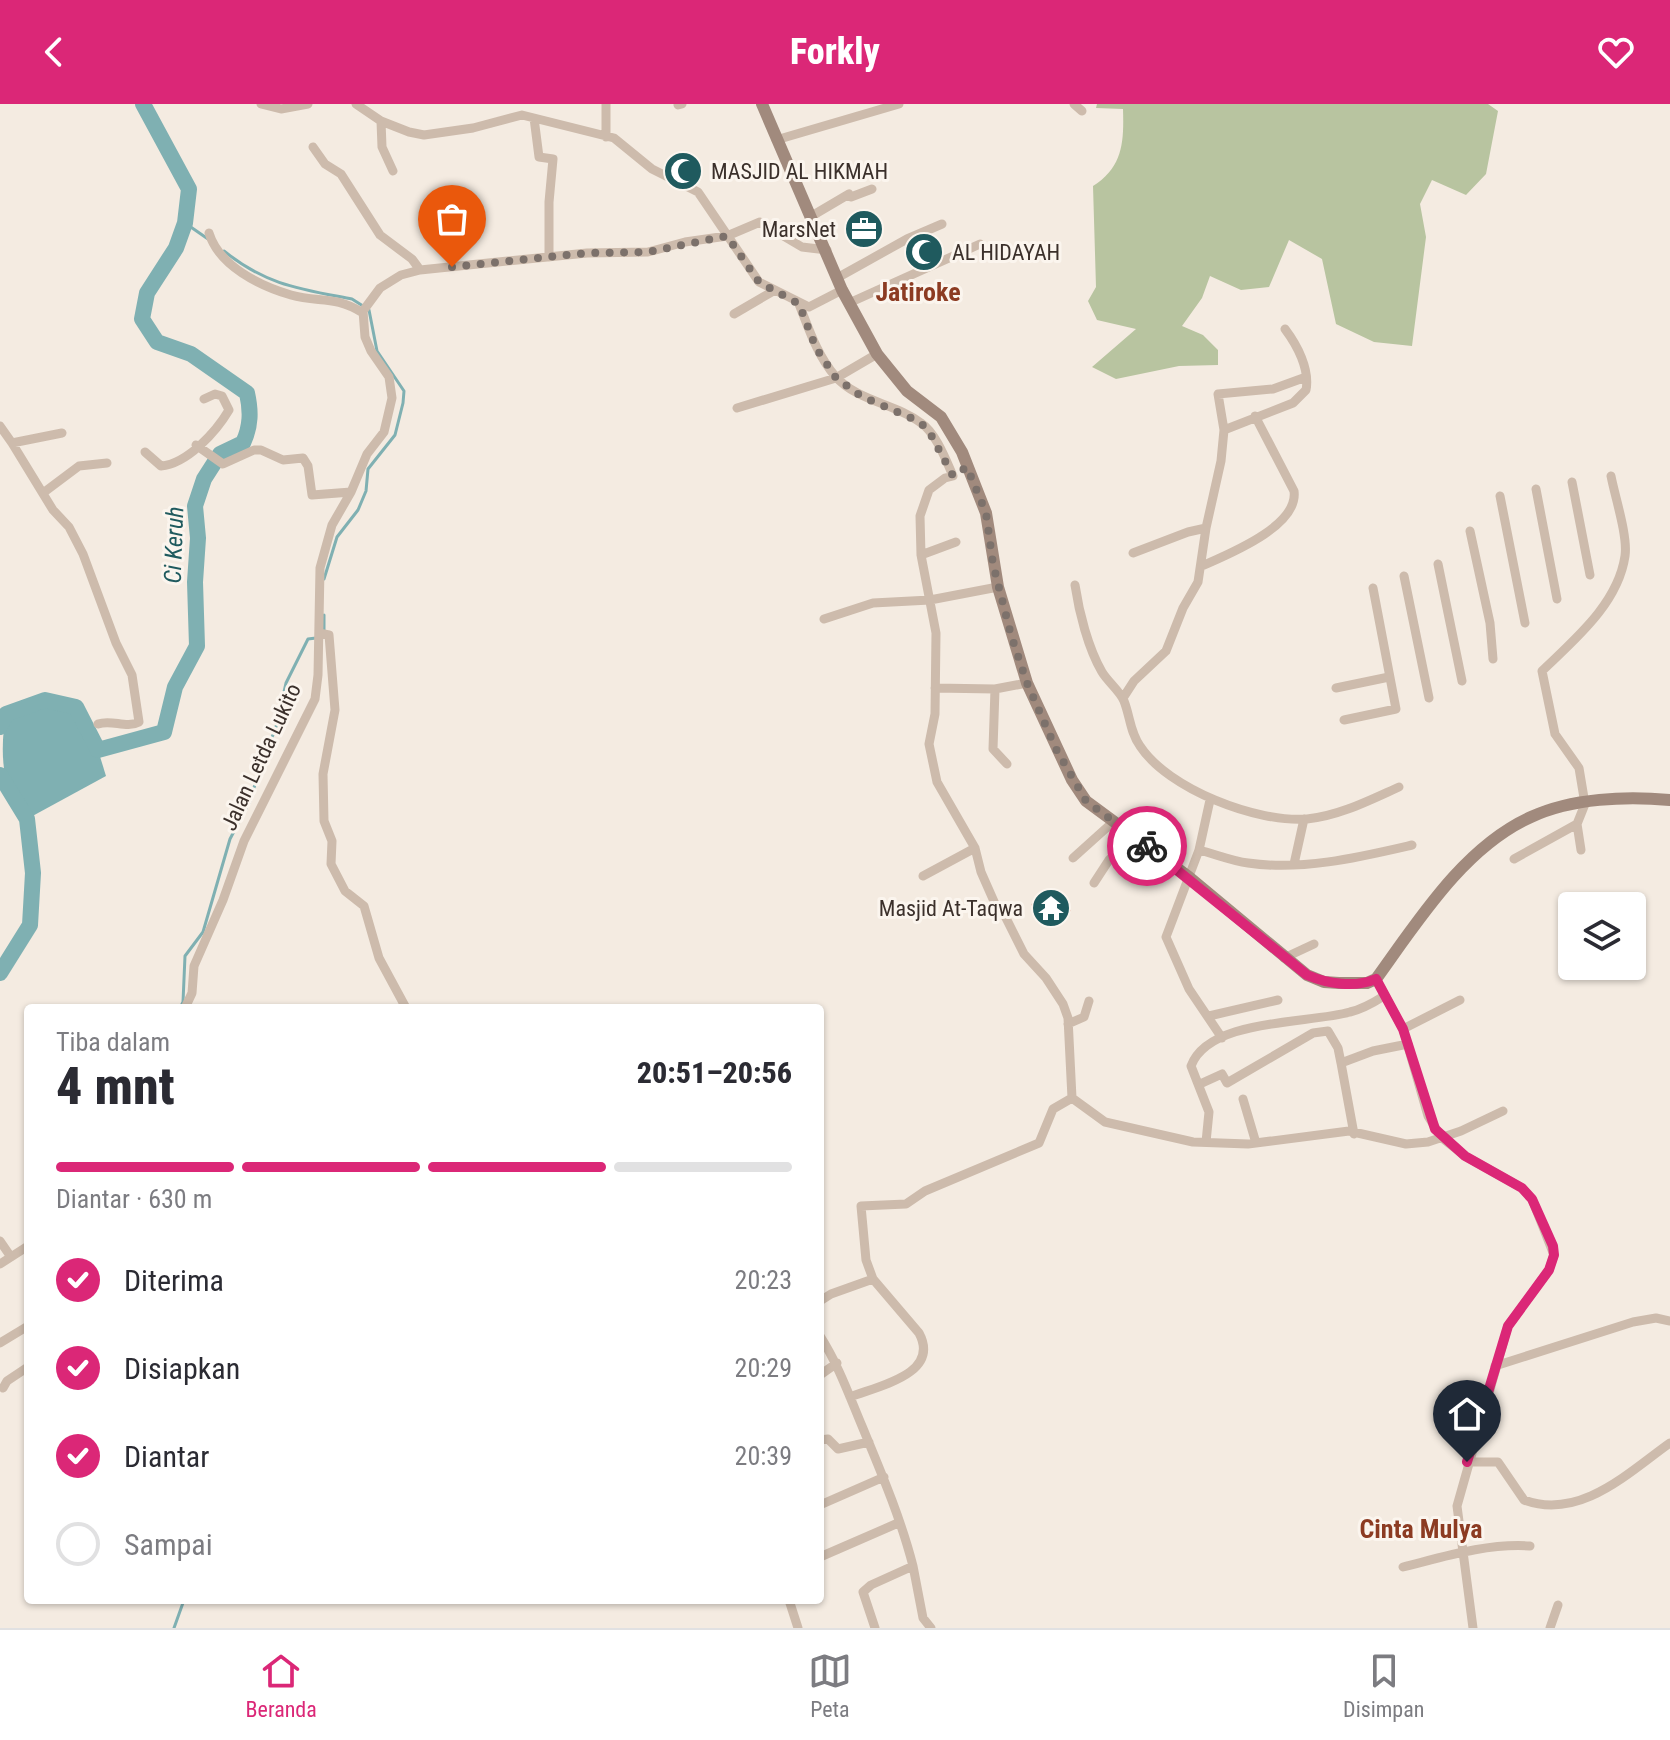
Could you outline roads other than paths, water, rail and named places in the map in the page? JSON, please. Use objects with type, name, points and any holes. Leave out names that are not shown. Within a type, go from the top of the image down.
[{"type":"street","points":[[261,104],[281,109],[308,104]]},
{"type":"street","points":[[356,104],[381,121],[424,135],[481,127],[522,115],[626,145],[652,169],[698,192],[759,282],[809,307],[907,239],[942,224]]},
{"type":"street","points":[[606,104],[606,137]]},
{"type":"street","points":[[762,104],[839,284],[877,354],[907,391],[941,417],[955,437],[986,513],[998,587],[1027,683],[1072,780],[1086,801],[1189,877],[1284,958],[1307,975],[1324,982],[1367,983],[1376,979],[1445,887],[1503,834],[1530,817],[1557,808],[1630,798],[1670,800]]},
{"type":"street","points":[[776,140],[899,104]]},
{"type":"street","points":[[1074,104],[1082,111]]},
{"type":"street","points":[[534,118],[539,157],[553,159],[549,257]]},
{"type":"street","points":[[381,121],[382,147],[393,171]]},
{"type":"street","points":[[313,147],[325,164],[341,174],[380,235],[412,259],[420,270]]},
{"type":"street","points":[[810,217],[849,194],[851,197],[872,189]]},
{"type":"street","points":[[209,233],[212,244],[224,260],[248,276],[295,296],[327,297],[364,309],[380,288],[401,275],[420,270],[549,257],[648,252],[727,236],[760,222],[802,247],[827,250]]},
{"type":"street","points":[[849,303],[980,244]]},
{"type":"street","points":[[734,314],[775,290]]},
{"type":"street","points":[[799,304],[816,348],[836,378],[861,396],[920,422],[930,433],[953,476]]},
{"type":"street","name":"Jalan Letda Lukito","points":[[187,1004],[192,993],[194,966],[223,900],[244,841],[315,699],[321,635],[320,568],[332,525],[351,492],[367,454],[384,432],[392,398],[389,377],[365,337],[364,309]]},
{"type":"street","points":[[1224,430],[1301,398],[1306,390],[1306,377],[1295,342],[1285,329]]},
{"type":"street","points":[[737,408],[836,378],[877,354]]},
{"type":"street","points":[[1123,698],[1134,681],[1166,651],[1183,608],[1198,582],[1221,461],[1224,430],[1218,394],[1273,389],[1306,377]]},
{"type":"street","points":[[145,452],[161,466],[177,463],[221,423],[229,410],[222,396],[215,394],[204,399]]},
{"type":"street","points":[[1202,566],[1272,528],[1290,512],[1295,502],[1294,491],[1255,416]]},
{"type":"street","points":[[0,426],[69,527],[83,554],[116,643],[135,684],[139,722],[134,725],[112,721],[98,724]]},
{"type":"street","points":[[12,443],[62,433]]},
{"type":"street","points":[[196,445],[223,464],[254,450],[283,460],[303,458],[308,466],[312,495],[351,492]]},
{"type":"street","points":[[43,493],[79,466],[107,463]]},
{"type":"street","points":[[967,467],[929,490],[920,516],[921,555],[936,633],[935,714],[929,744],[937,782],[975,848],[987,886],[1024,954],[1054,988],[1063,1004],[1068,1024],[1072,1098]]},
{"type":"street","points":[[1581,850],[1577,824],[1585,804],[1579,768],[1555,734],[1542,671],[1600,611],[1619,577],[1626,553],[1611,476]]},
{"type":"street","points":[[1572,482],[1590,575]]},
{"type":"street","points":[[1536,489],[1557,599]]},
{"type":"street","points":[[1500,496],[1525,623]]},
{"type":"street","points":[[1133,553],[1206,528]]},
{"type":"street","points":[[1490,641],[1490,623],[1470,531],[1493,659]]},
{"type":"street","points":[[921,555],[956,542]]},
{"type":"street","points":[[1438,564],[1462,681]]},
{"type":"street","points":[[1404,576],[1429,698]]},
{"type":"street","points":[[1075,585],[1099,667],[1109,684],[1123,698],[1130,728],[1141,748],[1155,762],[1210,800],[1239,810],[1304,819],[1348,809],[1399,787]]},
{"type":"street","points":[[824,619],[873,603],[930,600],[998,587]]},
{"type":"street","points":[[1344,720],[1396,709],[1373,588]]},
{"type":"street","points":[[321,635],[335,710],[323,774],[324,821],[332,841],[331,864],[345,891],[364,906],[379,958],[404,1004]]},
{"type":"street","points":[[1336,688],[1389,677]]},
{"type":"street","points":[[935,688],[995,689],[1027,683]]},
{"type":"street","points":[[995,689],[993,749],[1007,764]]},
{"type":"street","points":[[1210,800],[1199,850],[1166,937],[1189,989],[1222,1038]]},
{"type":"street","points":[[1294,864],[1304,819]]},
{"type":"street","points":[[1073,858],[1113,822]]},
{"type":"street","points":[[1514,859],[1577,824]]},
{"type":"street","points":[[1094,883],[1109,860],[1133,836]]},
{"type":"street","points":[[1199,850],[1248,863],[1294,864],[1372,854],[1412,845]]},
{"type":"street","points":[[923,876],[975,848]]},
{"type":"street","points":[[1284,958],[1314,944]]},
{"type":"street","points":[[1024,954],[1037,949]]},
{"type":"street","points":[[1376,979],[1403,1029],[1428,1116],[1442,1138],[1465,1156],[1522,1188],[1532,1199],[1553,1246],[1554,1255],[1549,1270],[1508,1326],[1467,1462],[1456,1516],[1473,1628]]},
{"type":"street","points":[[1206,1142],[1209,1112],[1191,1066],[1195,1054],[1222,1038],[1252,1027],[1347,1013],[1364,1008],[1384,996]]},
{"type":"street","points":[[1209,1016],[1278,1000]]},
{"type":"street","points":[[1403,1029],[1460,1000]]},
{"type":"street","points":[[1068,1024],[1084,1017],[1089,1001]]},
{"type":"street","points":[[1200,1084],[1222,1074],[1227,1083],[1313,1033],[1328,1031],[1338,1048],[1354,1134]]},
{"type":"street","points":[[1341,1063],[1408,1044]]},
{"type":"street","points":[[1072,1098],[1105,1122],[1193,1142],[1256,1143],[1349,1131],[1406,1144],[1442,1138],[1503,1111]]},
{"type":"street","points":[[850,1397],[915,1371],[924,1358],[924,1343],[919,1333],[873,1279],[866,1260],[861,1206],[906,1204],[925,1191],[1039,1143],[1053,1109],[1072,1098]]},
{"type":"street","points":[[1243,1099],[1256,1143]]},
{"type":"street","points":[[0,1241],[11,1257]]},
{"type":"street","points":[[0,1264],[24,1249]]},
{"type":"street","points":[[824,1298],[873,1279]]},
{"type":"street","points":[[1495,1366],[1633,1322],[1656,1318],[1670,1321]]},
{"type":"street","points":[[0,1343],[24,1328]]},
{"type":"street","points":[[824,1342],[837,1363],[884,1477],[898,1523],[906,1535],[923,1618],[931,1628]]},
{"type":"street","points":[[824,1372],[837,1363]]},
{"type":"street","points":[[3,1388],[7,1381],[24,1370]]},
{"type":"street","points":[[824,1440],[828,1439],[838,1449],[869,1442]]},
{"type":"street","points":[[1467,1462],[1498,1462],[1524,1500],[1548,1504],[1580,1501],[1598,1494],[1670,1443]]},
{"type":"street","points":[[824,1503],[884,1477]]},
{"type":"street","points":[[824,1555],[898,1523]]},
{"type":"street","points":[[1403,1567],[1464,1553],[1515,1545],[1530,1546]]},
{"type":"street","points":[[875,1628],[863,1592],[913,1566]]},
{"type":"street","points":[[790,1604],[797,1628]]},
{"type":"street","points":[[1550,1628],[1558,1605]]},
{"type":"water","points":[[45,700],[75,707],[98,750],[106,776],[27,819],[11,797],[4,770],[6,714]]},
{"type":"waterway","name":"Ci Keruh","points":[[0,727],[6,714],[45,700],[76,707],[98,750],[164,732],[175,687],[197,646],[195,582],[198,538],[195,506],[204,479],[220,454],[243,443],[248,431],[250,412],[247,393],[191,354],[157,342],[142,319],[147,293],[176,248],[185,223],[189,189],[143,104]]},
{"type":"waterway","points":[[185,223],[208,239]]},
{"type":"waterway","points":[[224,251],[254,271],[284,284],[352,299],[363,306]]},
{"type":"waterway","points":[[324,579],[337,537],[358,510],[366,491],[368,469],[395,435],[403,403],[404,391],[377,351],[369,310]]},
{"type":"waterway","points":[[324,615],[324,631]]},
{"type":"waterway","points":[[182,1004],[185,956],[203,932],[230,839],[250,801],[265,751],[275,731],[286,683],[308,639],[316,638]]},
{"type":"waterway","name":"Ci Keruh","points":[[0,775],[27,819],[33,873],[30,925],[0,973]]},
{"type":"waterway","points":[[174,1628],[183,1604]]},
{"type":"place","name":"MASJID AL HIKMAH","points":[[683,171]]},
{"type":"place","name":"MarsNet","points":[[864,229]]},
{"type":"place","name":"AL HIDAYAH","points":[[924,252]]},
{"type":"place","name":"Masjid At-Taqwa","points":[[1051,908]]},
{"type":"district","name":"Jatiroke","points":[[918,292]]},
{"type":"district","name":"Cinta Mulya","points":[[1421,1529]]}]
